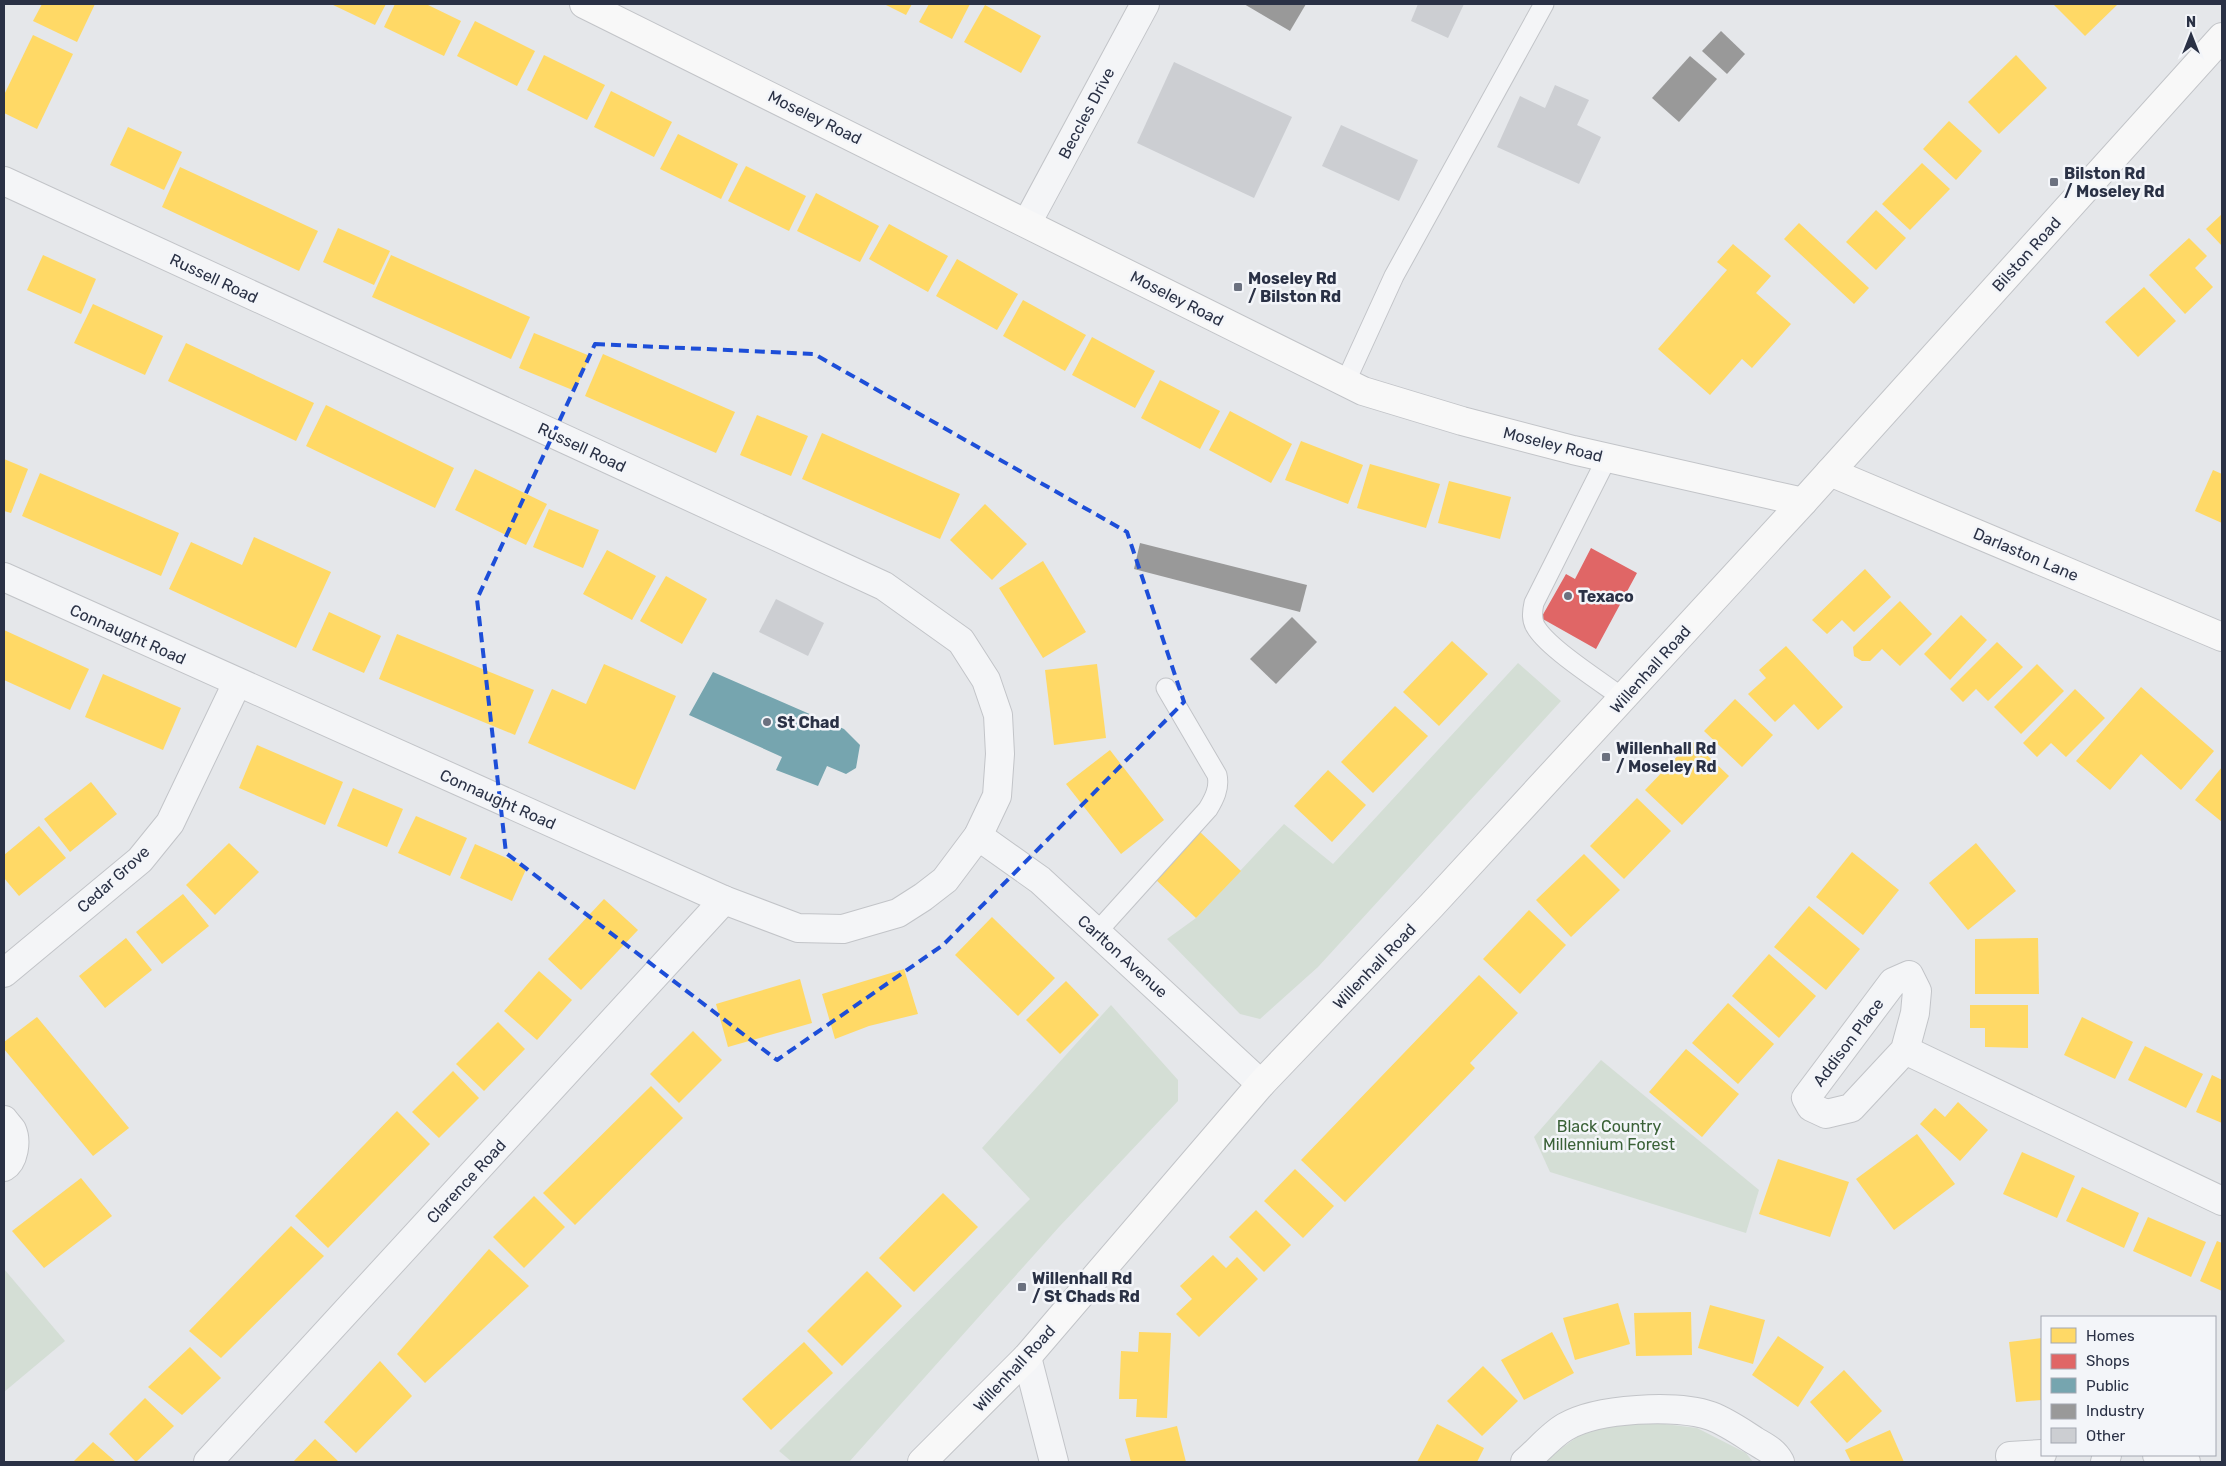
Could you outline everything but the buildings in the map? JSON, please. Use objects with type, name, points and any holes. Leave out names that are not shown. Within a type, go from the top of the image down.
[{"type":"main road","name":"Moseley Road","points":[[584,4],[1028,222],[1363,391],[1462,421],[1607,458],[1803,502]]},
{"type":"main road","name":"Bilston Road","points":[[1830,472],[2222,37]]},
{"type":"main road","name":"Willenhall Road","points":[[922,1462],[1027,1357],[1261,1084],[1432,906],[1830,472]]},
{"type":"main road","name":"Darlaston Lane","points":[[1830,472],[2222,637]]},
{"type":"street","name":"Beccles Drive","points":[[1028,222],[1145,4]]},
{"type":"street","name":"Russell Road","points":[[4,182],[884,586],[961,641],[986,680],[998,715],[1000,754],[997,796],[978,836]]},
{"type":"street","name":"Connaught Road","points":[[4,577],[724,900],[798,928],[843,929],[898,914],[945,880],[978,836]]},
{"type":"street","name":"Cedar Grove","points":[[4,973],[140,860],[170,823],[237,683]]},
{"type":"street","name":"Carlton Avenue","points":[[978,836],[1040,880],[1261,1084]]},
{"type":"street","name":"Clarence Road","points":[[208,1462],[724,900]]},
{"type":"street","name":"Addison Place","points":[[1909,975],[1916,991],[1915,1013],[1905,1050],[1851,1108],[1826,1114],[1811,1108],[1806,1098],[1893,982],[1909,975]]},
{"type":"street","points":[[1905,1050],[2222,1200]]},
{"type":"street","points":[[4,1120],[12,1130],[14,1152],[4,1167]]},
{"type":"street","points":[[1027,1357],[1054,1462]]},
{"type":"street","points":[[1525,1462],[1566,1427],[1600,1415],[1642,1409],[1687,1411],[1710,1416],[1732,1426],[1775,1453],[1780,1462]]},
{"type":"street","points":[[2010,1456],[2041,1454]]},
{"type":"street","points":[[2161,1456],[2186,1462]]},
{"type":"lane","points":[[1345,383],[1394,276],[1544,4]]},
{"type":"lane","points":[[1607,458],[1534,603],[1531,616],[1536,629],[1552,644],[1623,698]]},
{"type":"lane","points":[[1097,932],[1208,810],[1215,798],[1218,786],[1217,775],[1166,688]]},
{"type":"highlighted area","points":[[595,344],[814,354],[1127,532],[1184,702],[943,945],[777,1060],[506,853],[477,599]]},
{"type":"green space","points":[[1518,663],[1561,701],[1318,967],[1260,1019],[1240,1014],[1167,939],[1196,918],[1284,824],[1333,864]]},
{"type":"green space","points":[[1111,1005],[1178,1080],[1178,1101],[1059,1227],[849,1462],[792,1462],[779,1451],[1030,1199],[982,1148]]},
{"type":"green space","name":"Black Country Millennium Forest","points":[[1601,1060],[1759,1190],[1746,1233],[1550,1172],[1534,1137]]},
{"type":"green space","points":[[4,1269],[65,1341],[4,1392]]},
{"type":"green space","points":[[1624,1419],[1697,1428],[1746,1453],[1753,1462],[1542,1462],[1580,1435]]},
{"type":"place","name":"Bilston Rd / Moseley Rd","points":[[2054,182]]},
{"type":"place","name":"Moseley Rd / Bilston Rd","points":[[1238,287]]},
{"type":"place","name":"Texaco","points":[[1568,596]]},
{"type":"place","name":"St Chad","points":[[767,722]]},
{"type":"place","name":"Willenhall Rd / Moseley Rd","points":[[1606,757]]},
{"type":"place","name":"Willenhall Rd / St Chads Rd","points":[[1022,1287]]}]
